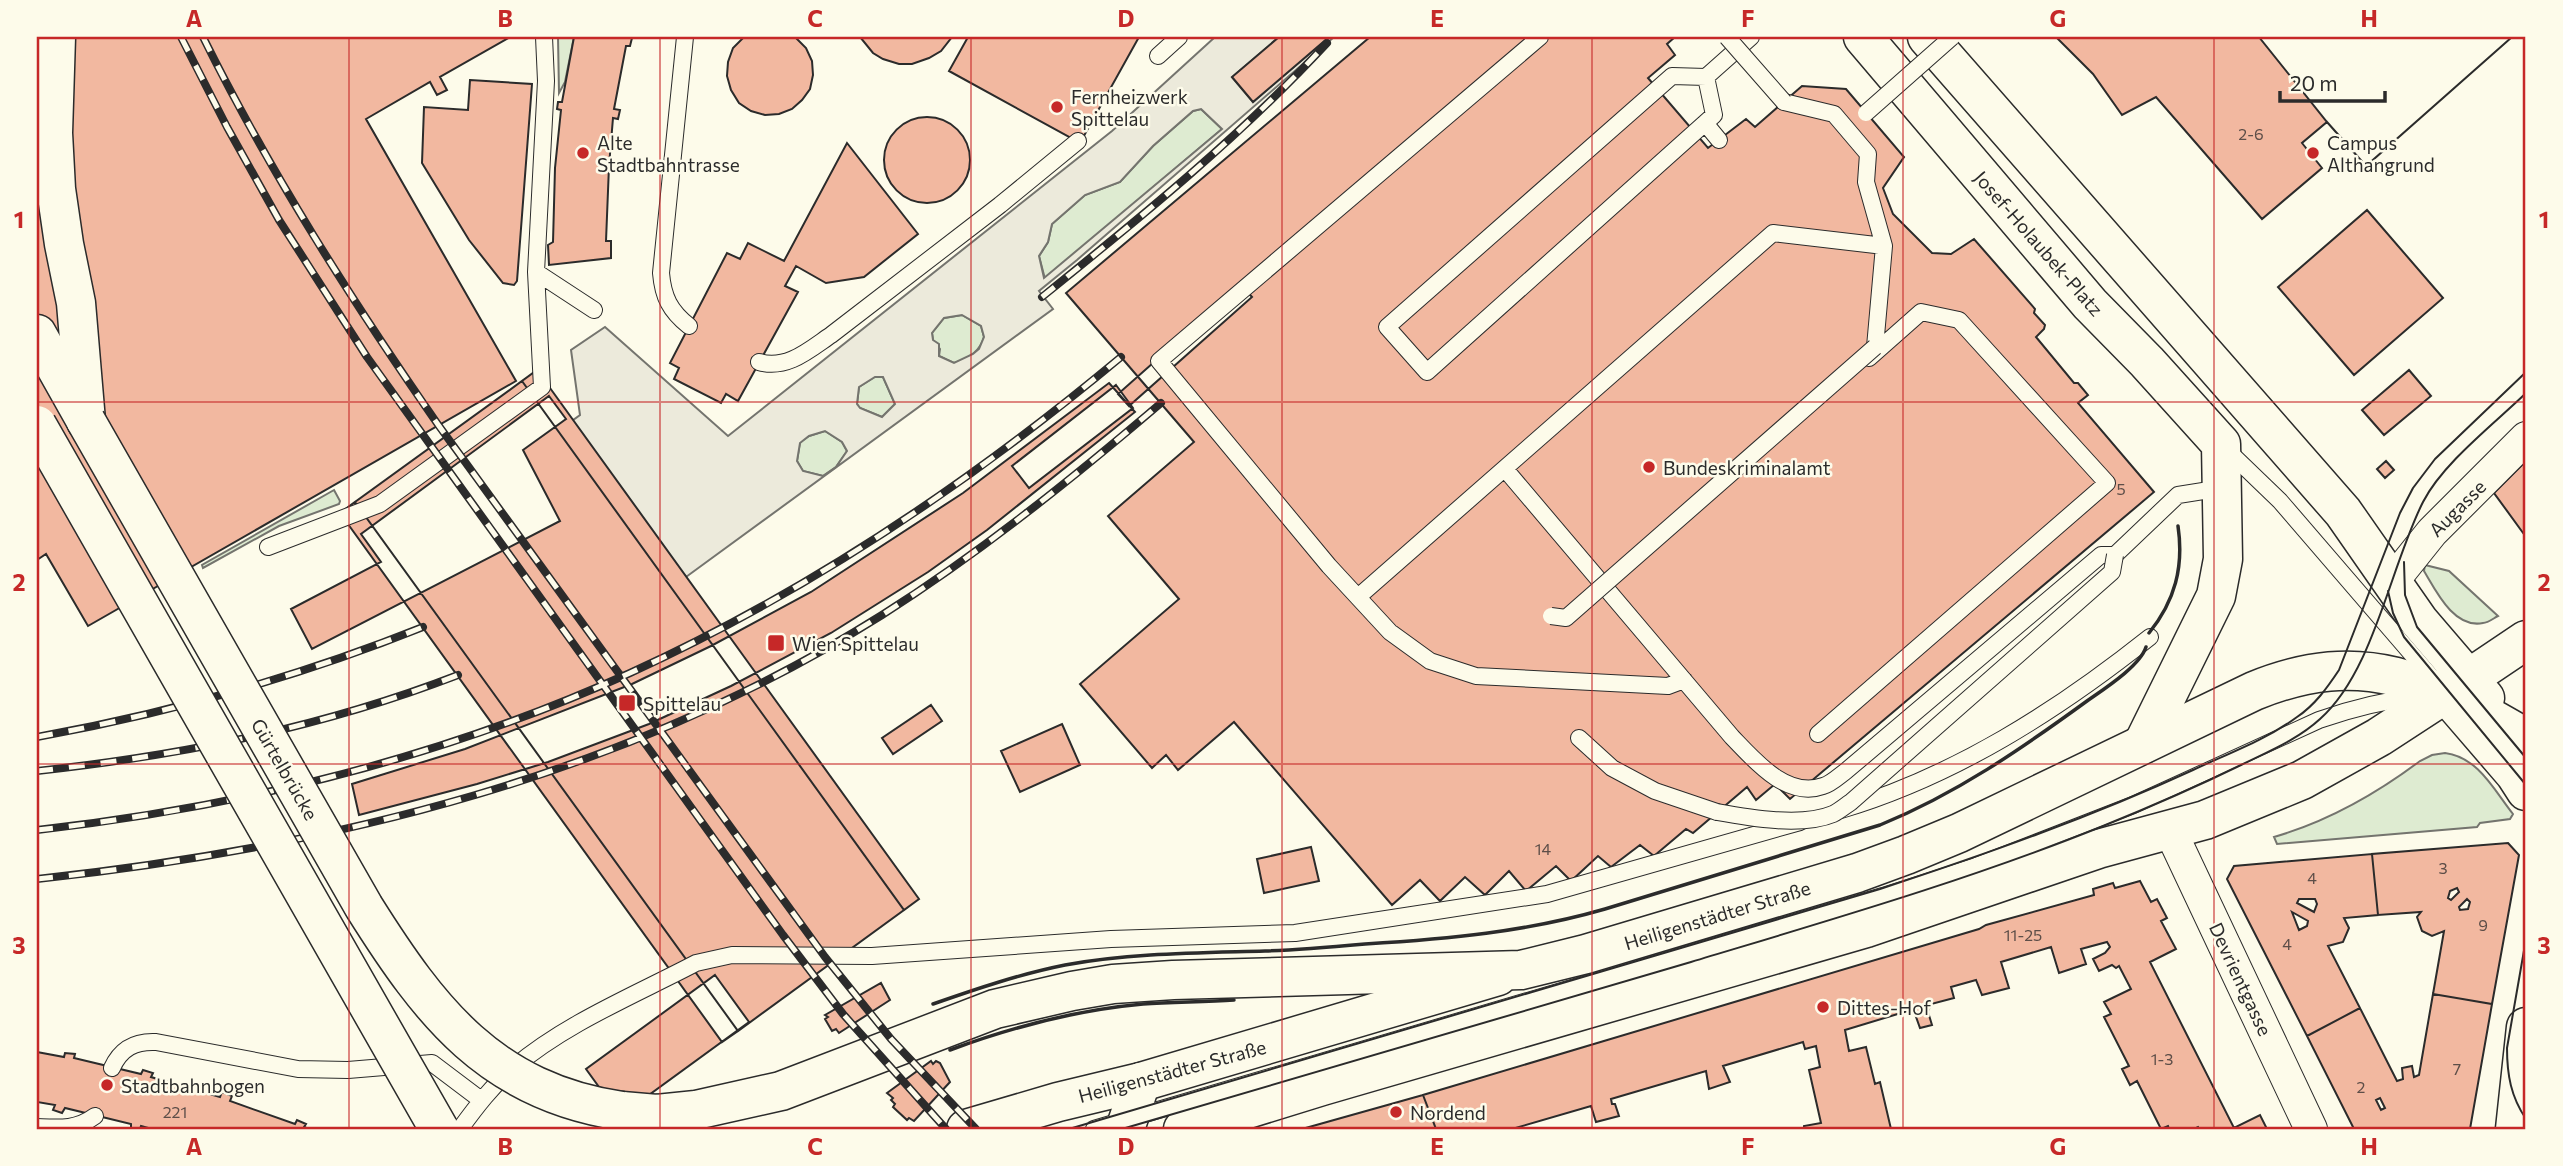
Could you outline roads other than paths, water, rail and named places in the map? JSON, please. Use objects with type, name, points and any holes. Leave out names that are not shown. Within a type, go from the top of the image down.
[{"type":"main road","points":[[56,37],[53,133],[56,189],[76,303],[86,421]]},
{"type":"main road","name":"Josef-Holaubek-Platz","points":[[1863,37],[2090,304],[2221,444]]},
{"type":"main road","points":[[1927,37],[2116,255],[2260,415],[2355,527],[2382,595],[2419,621],[2457,686],[2526,792]]},
{"type":"main road","name":"Gürtelbrücke","points":[[37,334],[364,906],[396,957],[424,996],[458,1033],[486,1057],[522,1080],[568,1100],[592,1107],[657,1114],[747,1100],[821,1076],[995,1009],[1113,984],[1521,970]]},
{"type":"main road","points":[[37,425],[439,1129]]},
{"type":"main road","points":[[2143,744],[2216,596],[2223,559],[2221,444]]},
{"type":"main road","points":[[1183,1129],[1335,1082],[1866,928],[2098,849],[2237,809],[2302,780],[2379,737],[2526,640]]},
{"type":"main road","name":"Heiligenstädter Straße","points":[[966,1129],[1058,1102],[1141,1082],[1857,873],[1959,832],[2254,691],[2289,678],[2319,671],[2339,670],[2457,686],[2518,733]]},
{"type":"main road","points":[[2515,1129],[2526,1027]]},
{"type":"main road","points":[[1116,1126],[1141,1082]]},
{"type":"street","points":[[2221,444],[2260,415]]},
{"type":"street","name":"Augasse","points":[[2382,595],[2432,532],[2526,438]]},
{"type":"street","name":"Devrientgasse","points":[[2170,830],[2311,1129]]},
{"type":"lane","points":[[268,547],[380,504],[542,387],[536,271],[546,81],[544,37]]},
{"type":"lane","points":[[685,37],[661,273],[663,293],[670,307],[689,326]]},
{"type":"lane","points":[[1158,56],[1179,37]]},
{"type":"lane","points":[[1540,37],[1159,361],[1329,566],[1390,632],[1430,661],[1476,676],[1668,687],[1684,680]]},
{"type":"lane","points":[[1551,616],[1566,618],[1875,348],[1884,246],[1866,182],[1868,154],[1834,114],[1784,102],[1727,37]]},
{"type":"lane","points":[[1706,77],[1714,115],[1427,372],[1387,327],[1672,76],[1706,77],[1751,37]]},
{"type":"lane","points":[[1848,130],[1952,37]]},
{"type":"lane","points":[[1705,122],[1719,140]]},
{"type":"lane","points":[[759,362],[781,365],[831,335],[1000,205],[1078,141]]},
{"type":"lane","points":[[1358,597],[1773,233],[1884,246]]},
{"type":"lane","points":[[536,271],[594,310]]},
{"type":"lane","points":[[1607,590],[1921,312],[1959,320],[2107,483],[1818,734]]},
{"type":"lane","points":[[2221,444],[2382,595]]},
{"type":"lane","points":[[1505,469],[1763,770],[1802,790],[1824,786],[1846,771],[2101,555],[2115,555]]},
{"type":"lane","points":[[1579,738],[1612,768],[1655,791],[1717,812],[1802,820],[1832,814],[1851,802],[2112,572],[2115,555],[2178,495],[2222,488]]},
{"type":"lane","points":[[460,1129],[481,1100],[513,1068],[558,1035],[696,963],[712,958],[732,955],[872,956],[1111,939],[1295,933],[1547,894],[1881,798],[1953,766],[2020,730],[2100,677],[2150,637]]},
{"type":"lane","points":[[1116,1126],[1976,866],[2133,805],[2319,720],[2347,710],[2457,686]]},
{"type":"lane","points":[[112,1068],[125,1049],[144,1042],[298,1069],[348,1070],[432,1063],[481,1100]]},
{"type":"lane","points":[[37,1127],[64,1129],[86,1122],[95,1115]]},
{"type":"tram line","points":[[1069,1129],[1880,889],[2077,819],[2259,740],[2303,712],[2330,683],[2339,670],[2400,513],[2413,488],[2435,459],[2526,372]]},
{"type":"tram line","points":[[1122,1129],[1691,962],[1950,882],[2121,819],[2282,745],[2320,719],[2339,699],[2354,674],[2368,646],[2411,528],[2432,487],[2470,444],[2526,393]]},
{"type":"tram line","points":[[2404,562],[2405,595],[2417,627],[2526,758]]},
{"type":"tram line","points":[[2388,591],[2393,613],[2404,637],[2526,785]]},
{"type":"tram line","points":[[2526,939],[2507,1048],[2511,1085],[2526,1119]]},
{"type":"tram line","points":[[2526,1039],[2526,1076]]},
{"type":"railway","points":[[181,37],[279,220],[367,357],[783,935],[843,1014],[946,1129]]},
{"type":"railway","points":[[203,37],[256,138],[314,236],[439,426],[825,957],[891,1039],[976,1129]]},
{"type":"railway","points":[[1042,297],[1225,143],[1327,43]]},
{"type":"railway","points":[[37,830],[189,808],[340,775],[487,730],[630,673],[761,607],[886,532],[1006,448],[1121,357]]},
{"type":"railway","points":[[37,879],[258,847],[367,824],[475,795],[581,760],[684,719],[785,671],[919,591],[1025,514],[1161,403]]},
{"type":"railway","points":[[37,737],[135,717],[233,692],[329,662],[423,627]]},
{"type":"railway","points":[[37,771],[145,757],[250,737],[355,710],[458,675]]},
{"type":"place","name":"Fernheizwerk Spittelau","points":[[1057,107]]},
{"type":"place","name":"Alte Stadtbahntrasse","points":[[583,153]]},
{"type":"place","name":"Campus Althangrund","points":[[2313,153]]},
{"type":"place","name":"Bundeskriminalamt","points":[[1649,467]]},
{"type":"place","name":"Wien Spittelau","points":[[776,643]]},
{"type":"place","name":"Spittelau","points":[[627,703]]},
{"type":"place","name":"Dittes-Hof","points":[[1823,1007]]},
{"type":"place","name":"Stadtbahnbogen","points":[[107,1085]]},
{"type":"place","name":"Nordend","points":[[1396,1112]]}]
